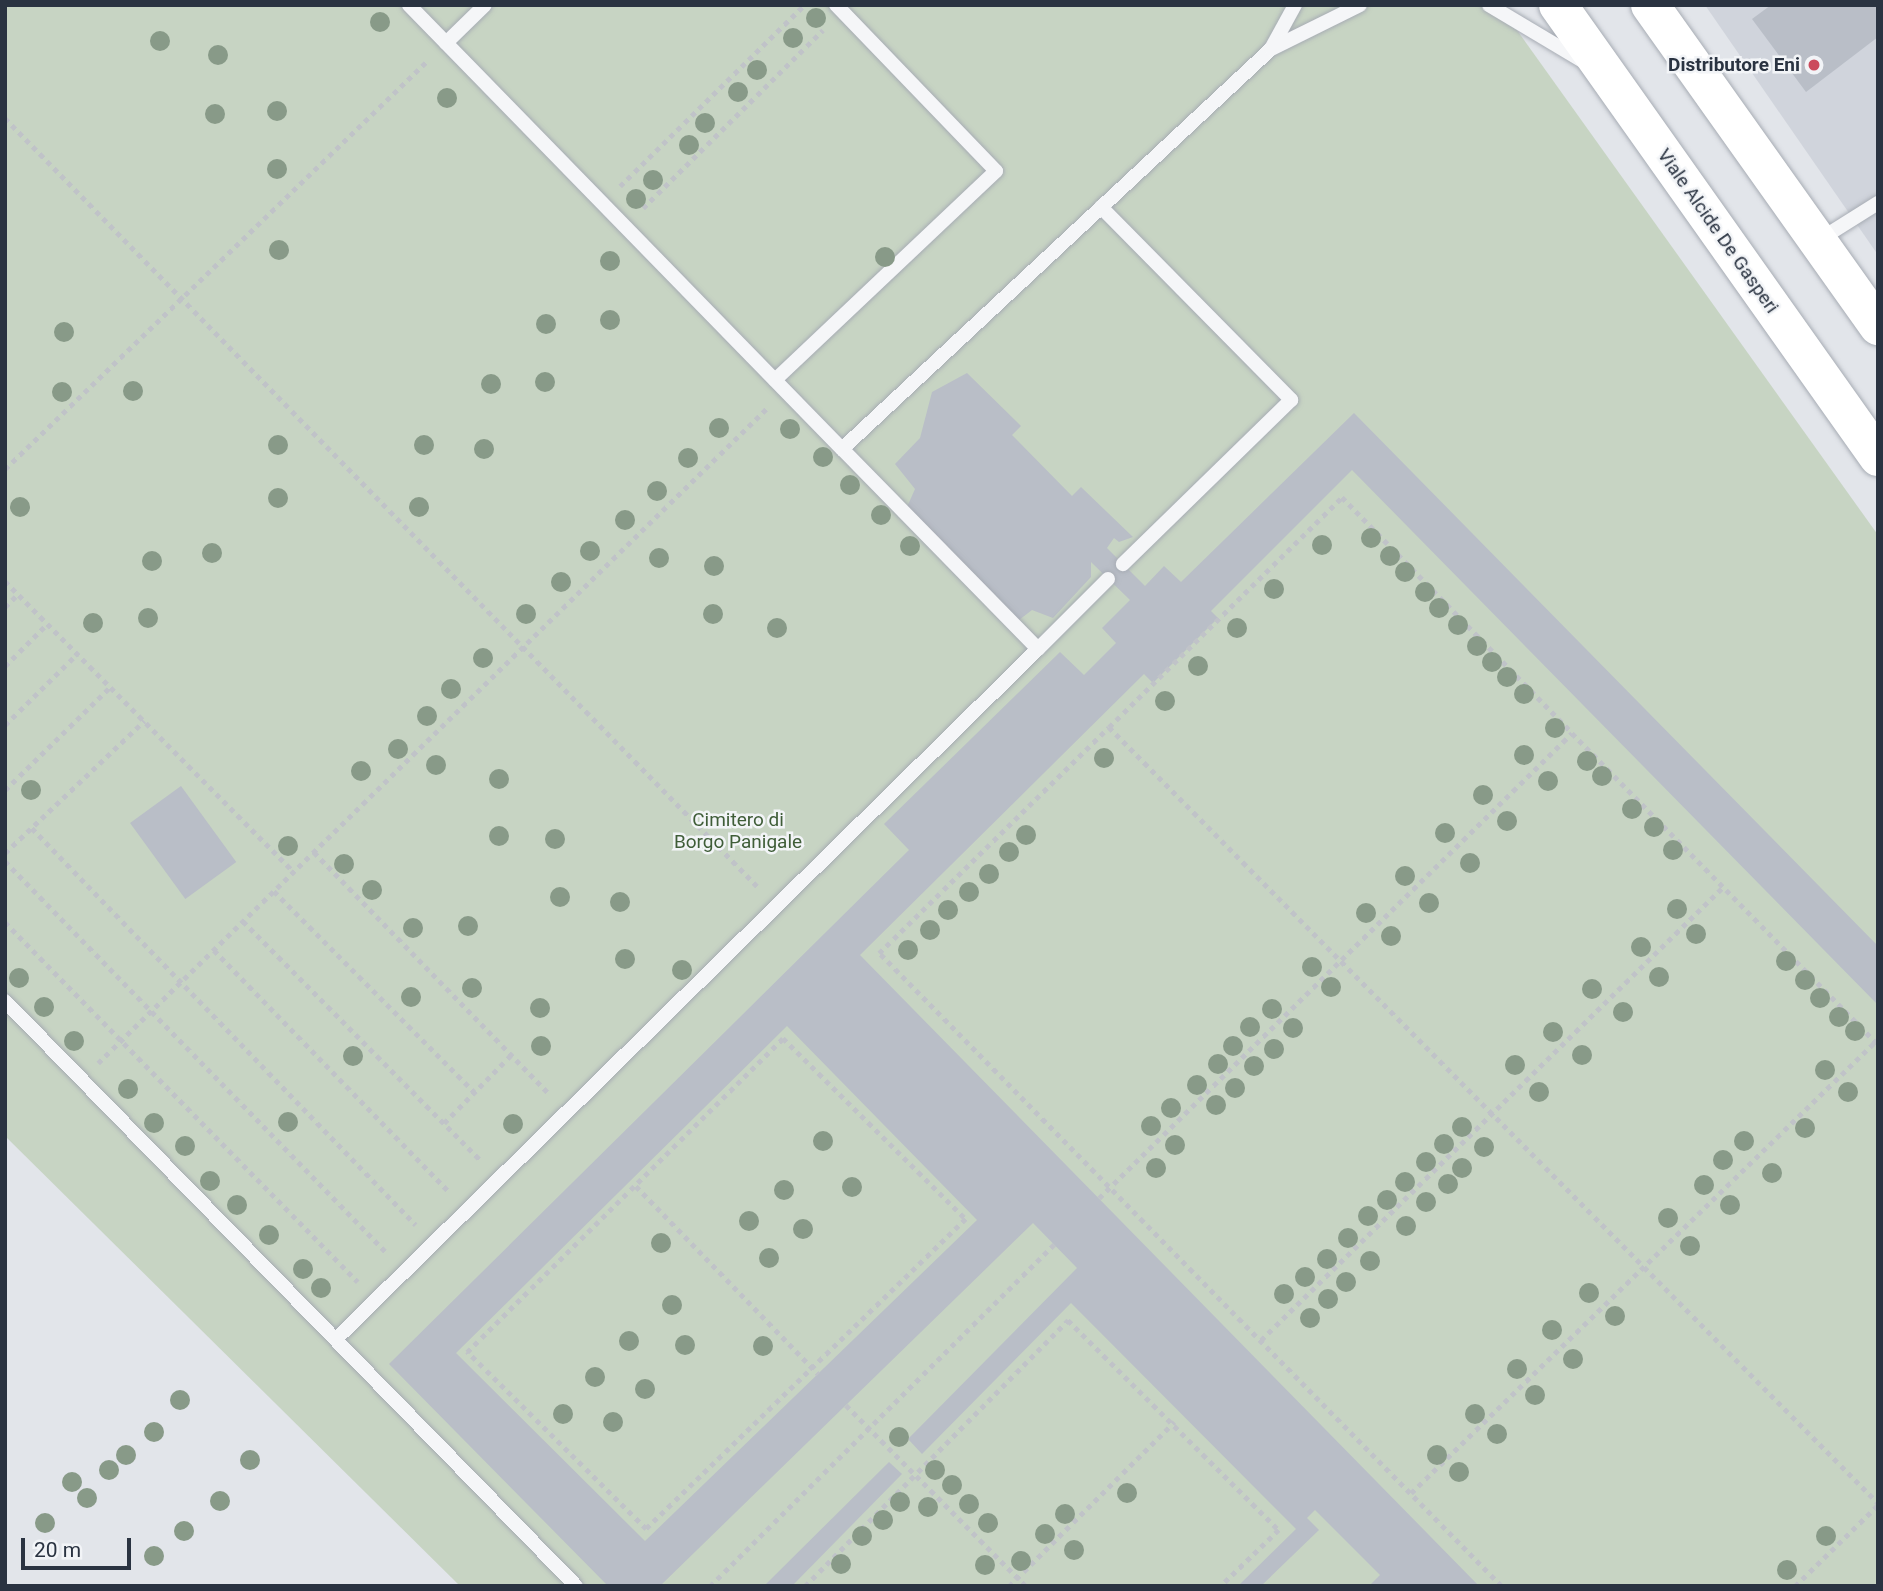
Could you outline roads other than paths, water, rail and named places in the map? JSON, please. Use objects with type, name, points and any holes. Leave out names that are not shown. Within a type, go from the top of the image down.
[{"type":"main road","name":"Viale Alcide De Gasperi","points":[[1558,5],[1878,457]]},
{"type":"main road","points":[[1650,5],[1878,326]]},
{"type":"lane","points":[[409,5],[1038,649]]},
{"type":"lane","points":[[446,43],[485,5]]},
{"type":"lane","points":[[1271,48],[1295,5]]},
{"type":"lane","points":[[842,449],[1271,48],[1360,5]]},
{"type":"lane","points":[[1489,5],[1611,80]]},
{"type":"lane","points":[[780,385],[996,171],[839,8]]},
{"type":"lane","points":[[1817,241],[1878,203]]},
{"type":"lane","points":[[1101,207],[1291,400],[1123,564]]},
{"type":"lane","points":[[336,1339],[1108,579]]},
{"type":"lane","points":[[5,1001],[576,1586]]},
{"type":"place","name":"Distributore Eni","points":[[1814,65]]},
{"type":"park label","name":"Cimitero di Borgo Panigale","points":[[738,831]]}]
